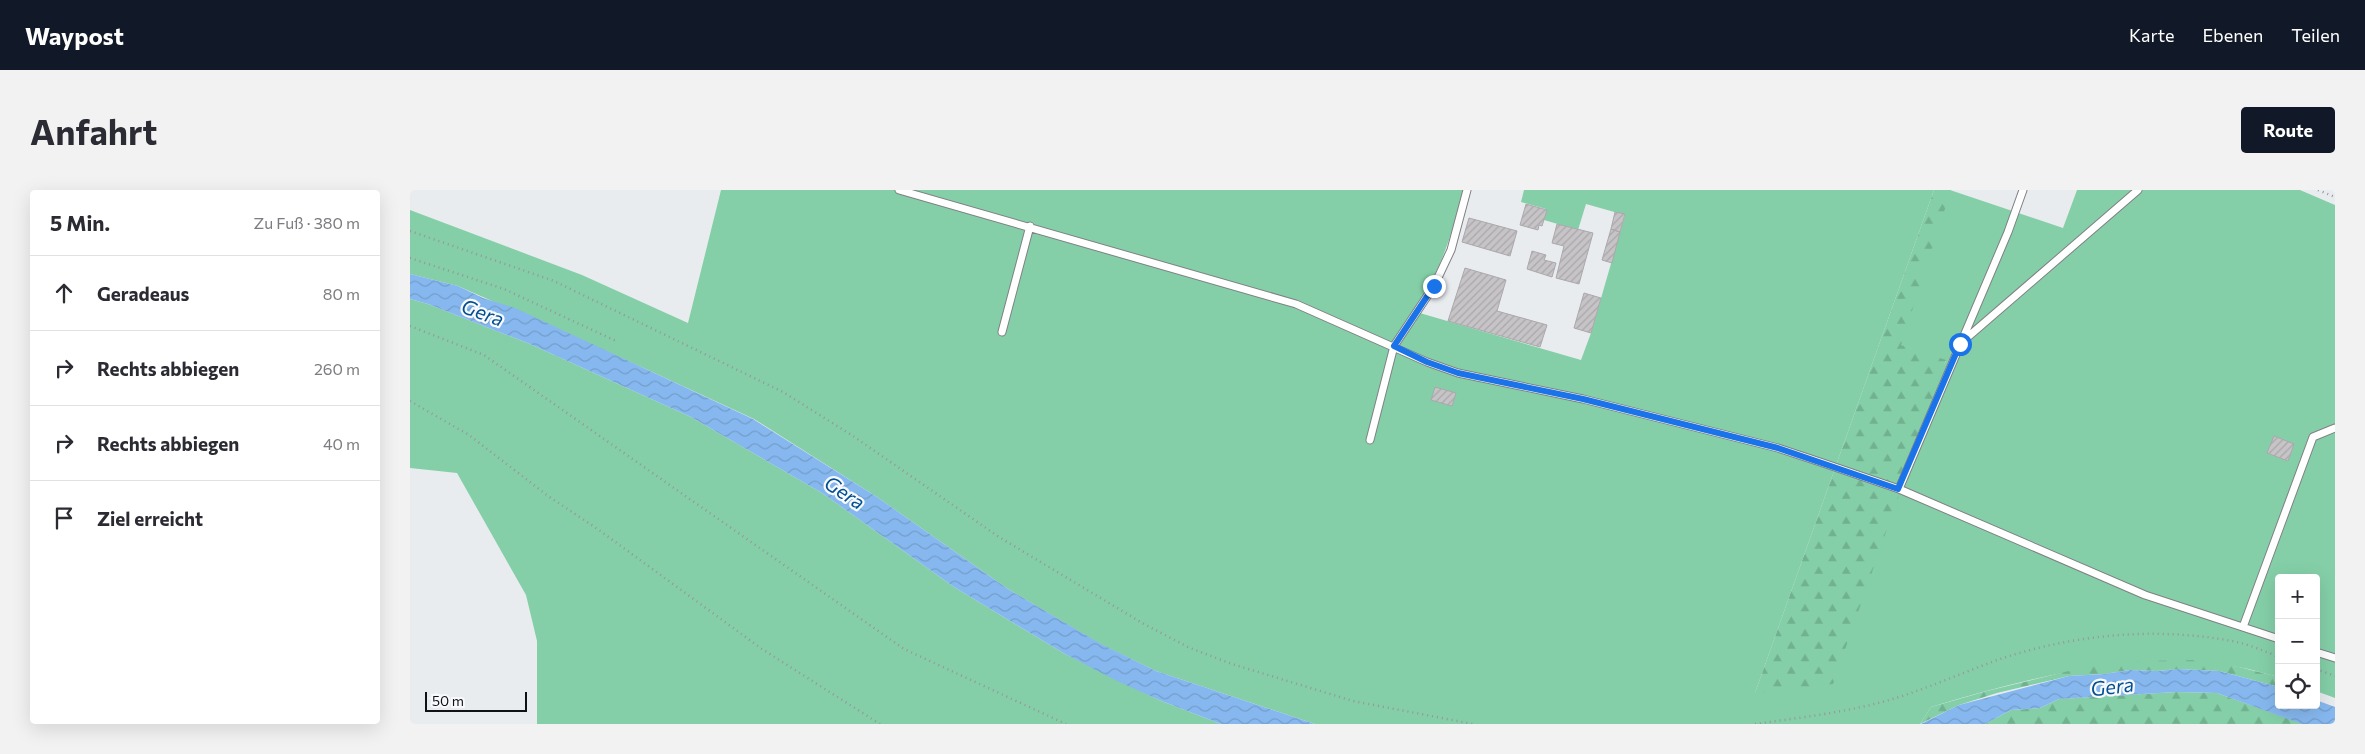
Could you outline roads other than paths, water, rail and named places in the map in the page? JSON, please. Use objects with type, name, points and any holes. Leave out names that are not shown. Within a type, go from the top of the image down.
[{"type":"lane","points":[[899,190],[1030,226],[1296,304],[1427,362],[1458,373],[1583,399],[1778,448],[1898,489],[2145,595],[2275,638]]},
{"type":"lane","points":[[1370,440],[1394,346],[1434,286],[1452,250],[1467,190]]},
{"type":"lane","points":[[1898,489],[2008,232],[2023,190]]},
{"type":"lane","points":[[1960,344],[2138,190]]},
{"type":"lane","points":[[1002,332],[1030,226]]},
{"type":"lane","points":[[2243,627],[2312,437],[2335,428]]},
{"type":"lane","points":[[2320,653],[2335,658]]},
{"type":"water","name":"Gera","points":[[410,274],[458,286],[483,298],[515,308],[753,419],[877,497],[1008,589],[1101,644],[1156,671],[1315,724],[1221,724],[1159,700],[1115,680],[1065,654],[954,587],[822,493],[691,417],[530,344],[428,304],[410,299]]},
{"type":"water","name":"Gera","points":[[2179,669],[2219,671],[2275,686],[2275,709],[2320,709],[2320,701],[2335,707],[2335,724],[2302,724],[2217,693],[2176,692],[2059,699],[2040,708],[2011,710],[1985,724],[1921,724],[1959,705],[2069,676],[2130,670],[2157,671]]}]
